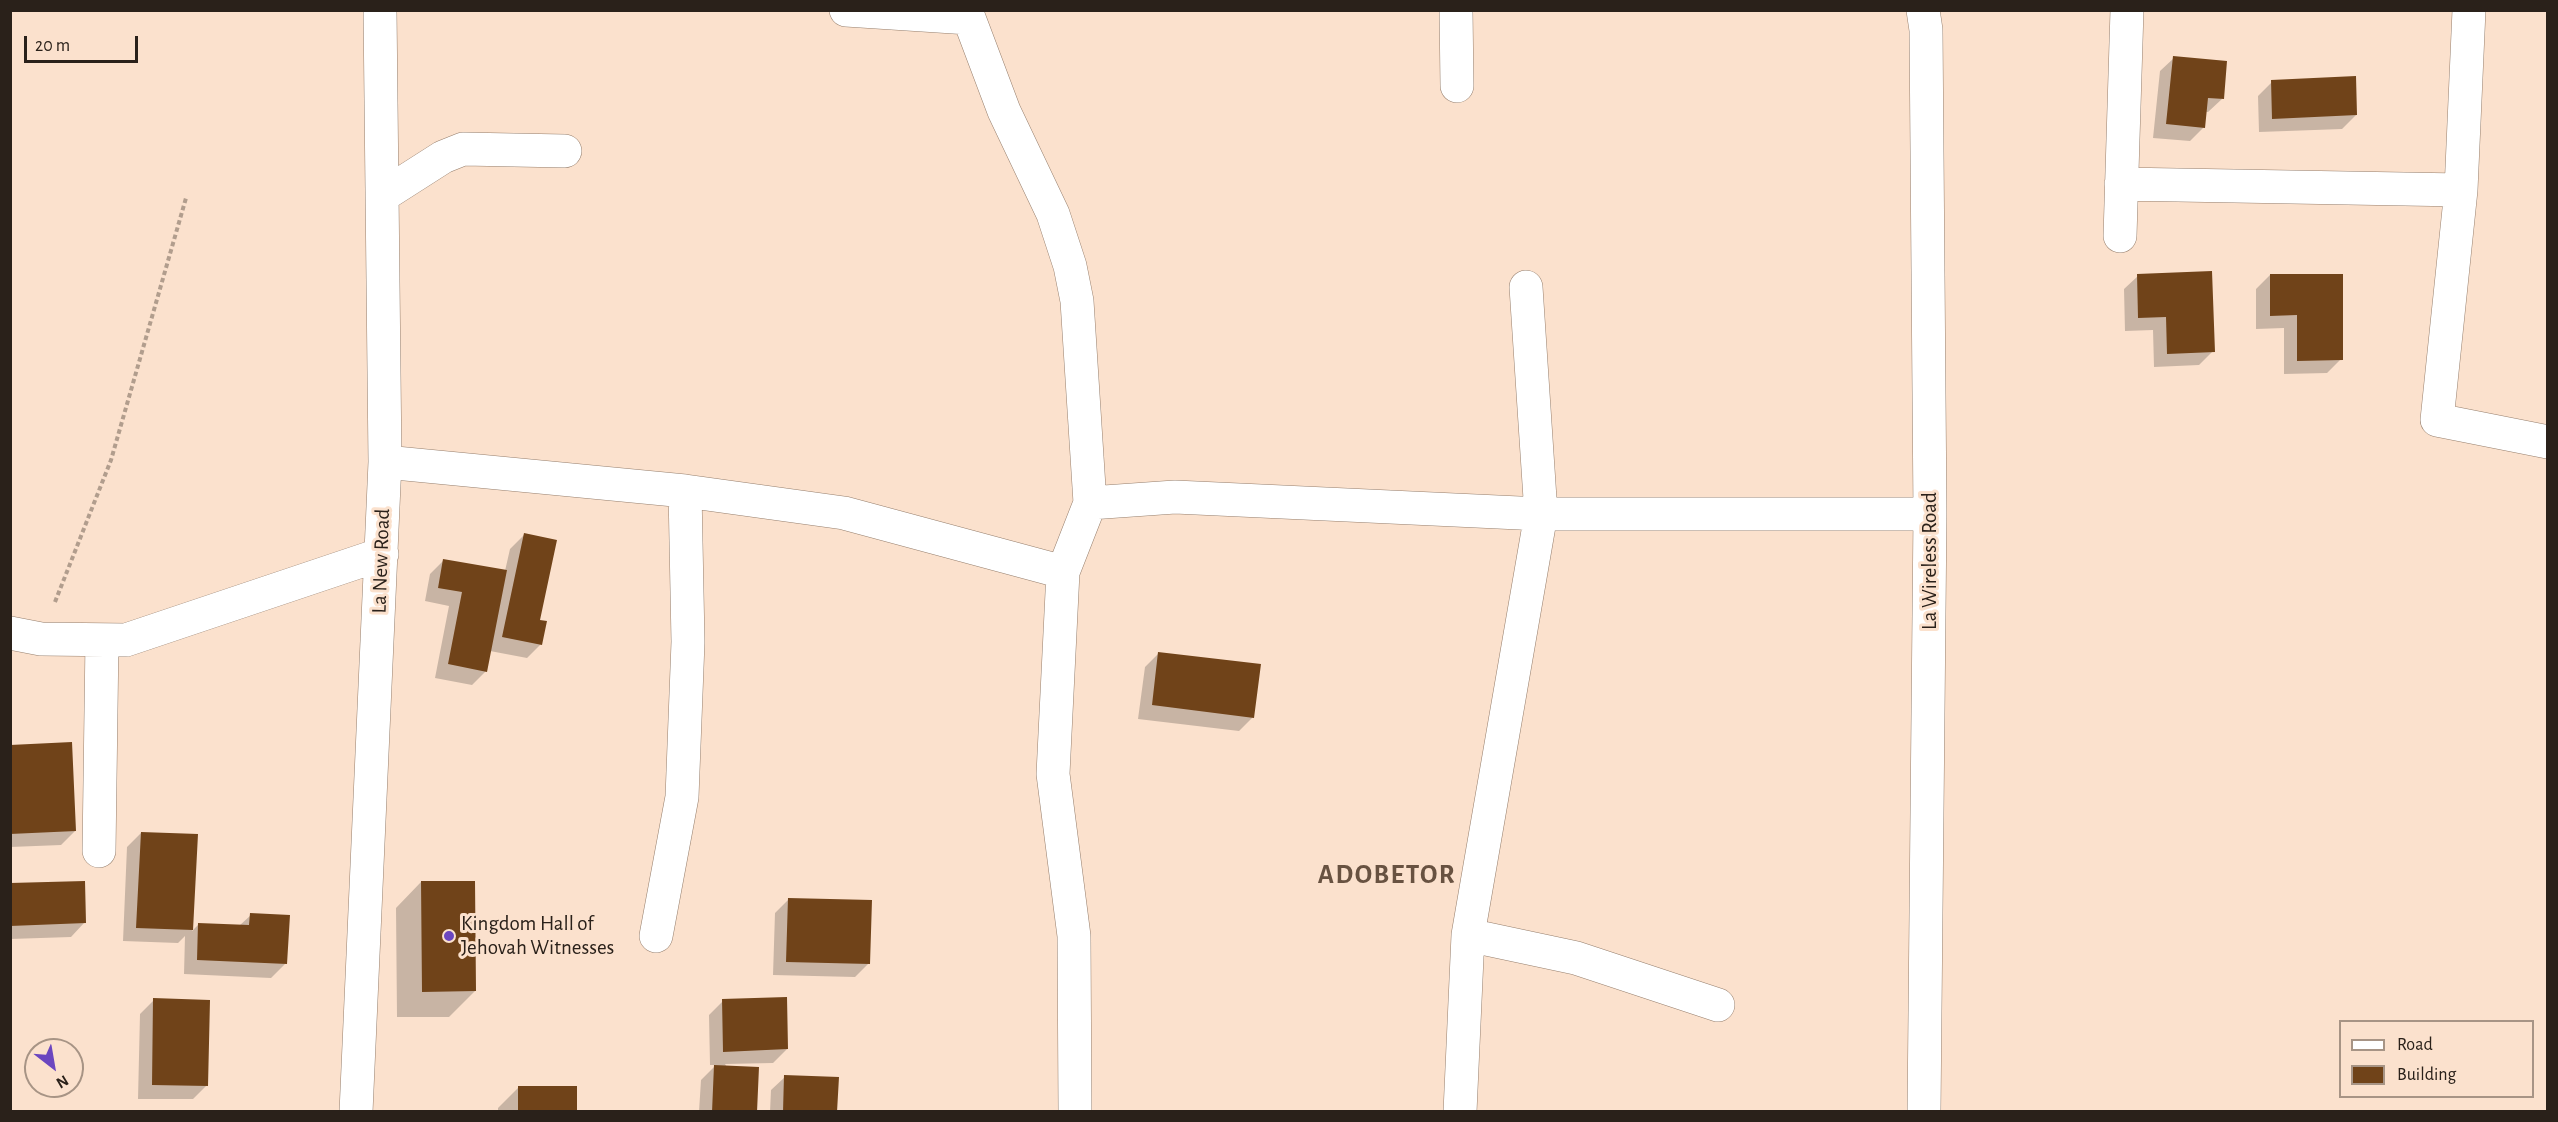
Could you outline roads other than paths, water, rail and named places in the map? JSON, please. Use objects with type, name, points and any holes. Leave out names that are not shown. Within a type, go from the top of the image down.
[{"type":"street","name":"La New Road","points":[[356,1112],[385,462],[380,10]]},
{"type":"street","points":[[846,10],[968,14],[1004,111],[1053,214],[1070,266],[1077,301],[1090,503],[1063,572],[1053,774],[1074,936],[1075,1112]]},
{"type":"street","points":[[1456,10],[1457,86]]},
{"type":"street","name":"La Wireless Road","points":[[1923,10],[1926,30],[1930,514],[1924,1112]]},
{"type":"street","points":[[2120,236],[2127,10]]},
{"type":"street","points":[[2469,10],[2461,190],[2437,420],[2547,442]]},
{"type":"street","points":[[382,196],[443,157],[464,149],[565,151]]},
{"type":"street","points":[[2121,184],[2461,190]]},
{"type":"street","points":[[1460,1112],[1468,935],[1541,514],[1526,287]]},
{"type":"street","points":[[385,462],[685,490],[844,513],[1063,572]]},
{"type":"street","points":[[656,936],[682,797],[688,642],[685,490]]},
{"type":"street","points":[[1090,503],[1175,497],[1541,514],[1930,514]]},
{"type":"street","points":[[26,636],[102,640],[126,640],[141,637],[382,554]]},
{"type":"street","points":[[99,851],[102,640]]},
{"type":"street","points":[[1468,935],[1576,958],[1718,1005]]},
{"type":"place","name":"Kingdom Hall of Jehovah Witnesses","points":[[449,936]]},
{"type":"district","name":"ADOBETOR","points":[[1387,875]]}]
